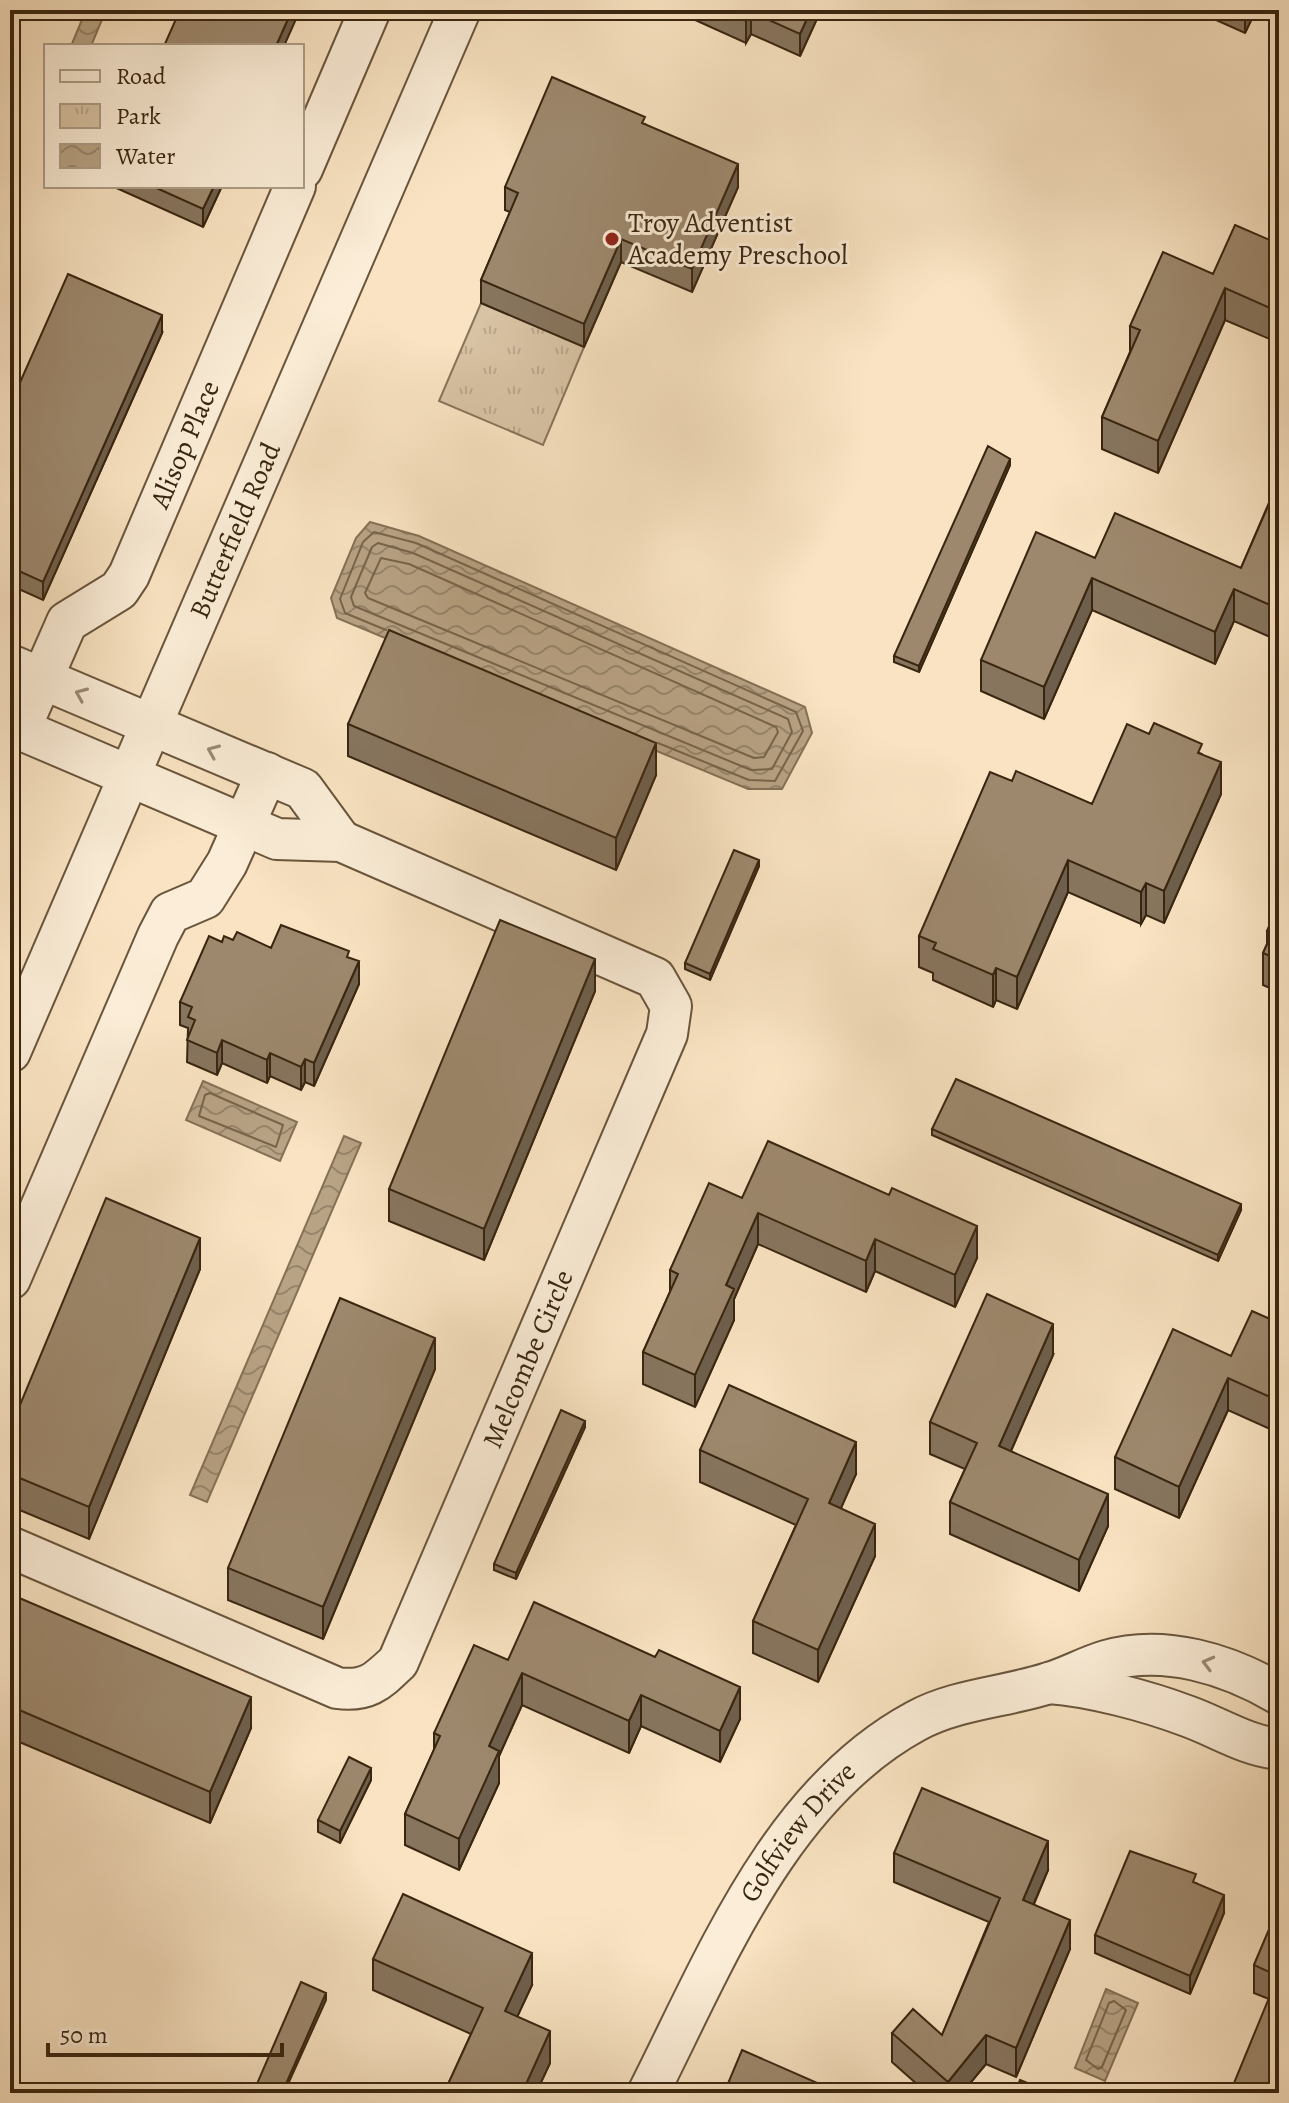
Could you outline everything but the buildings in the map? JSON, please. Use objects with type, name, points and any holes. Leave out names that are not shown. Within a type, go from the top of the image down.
[{"type":"street","points":[[304,164],[370,10]]},
{"type":"street","name":"Butterfield Road","points":[[10,1052],[460,10]]},
{"type":"street","name":"Alisop Place","points":[[129,777],[15,727],[26,671],[67,622],[119,590],[129,575],[294,188]]},
{"type":"street","points":[[26,671],[303,789],[341,841]]},
{"type":"street","points":[[10,1279],[158,936],[170,913],[205,898],[227,863],[267,773]]},
{"type":"street","name":"Melcombe Circle","points":[[10,1547],[337,1688],[358,1691],[381,1679],[398,1662],[667,1034],[671,1006],[655,978],[341,841],[277,839],[129,777]]},
{"type":"street","name":"Golfview Drive","points":[[648,2093],[782,1844],[811,1806],[844,1772],[918,1720],[976,1701],[1049,1683],[1108,1660],[1166,1654],[1214,1664],[1279,1694]]},
{"type":"street","name":"Golfview Drive","points":[[1049,1683],[1084,1686],[1160,1706],[1257,1747],[1279,1749]]},
{"type":"green space","points":[[481,303],[584,347],[543,445],[439,401]]},
{"type":"water","points":[[86,10],[106,10],[92,44],[72,44]]},
{"type":"water","points":[[370,522],[419,536],[805,707],[812,733],[782,789],[748,789],[337,618],[331,598],[356,538]]},
{"type":"water","points":[[203,1081],[297,1122],[280,1161],[186,1120]]},
{"type":"water","points":[[344,1136],[361,1143],[207,1502],[190,1495]]},
{"type":"water","points":[[1106,1989],[1138,2003],[1105,2081],[1075,2068]]},
{"type":"place","name":"Troy Adventist Academy Preschool","points":[[612,239]]}]
